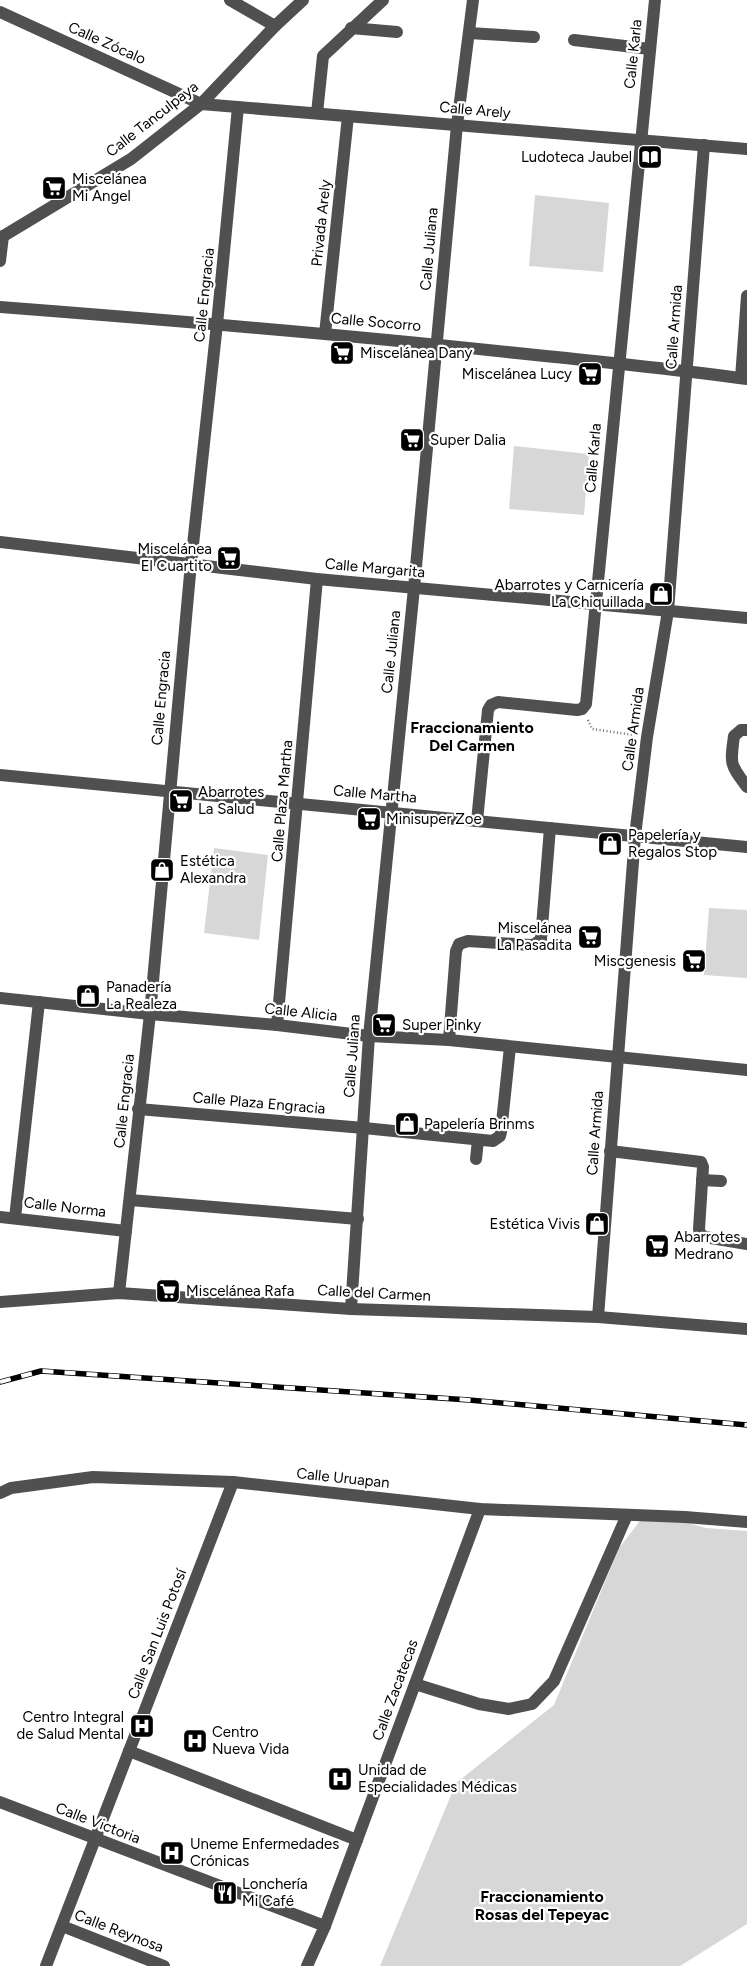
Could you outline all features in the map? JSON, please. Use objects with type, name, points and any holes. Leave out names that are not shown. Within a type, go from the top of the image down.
[{"type":"street","points":[[230,0],[276,26]]},
{"type":"street","name":"Calle Tanculpaya","points":[[2,237],[131,159],[201,104],[303,0]]},
{"type":"street","points":[[317,113],[323,56],[382,0]]},
{"type":"street","name":"Calle Juliana","points":[[352,1309],[369,1036],[414,588],[457,125],[473,0]]},
{"type":"street","name":"Calle Karla","points":[[582,708],[586,704],[655,0]]},
{"type":"street","name":"Calle Zócalo","points":[[0,12],[201,104]]},
{"type":"street","points":[[351,28],[397,32]]},
{"type":"street","points":[[469,33],[534,37]]},
{"type":"street","points":[[574,40],[650,49]]},
{"type":"street","name":"Calle Arely","points":[[201,104],[747,149]]},
{"type":"street","name":"Calle Engracia","points":[[119,1293],[150,1014],[191,563],[238,106]]},
{"type":"street","name":"Privada Arely","points":[[325,334],[348,116]]},
{"type":"street","name":"Calle Armida","points":[[598,1317],[635,836],[648,737],[668,611],[704,145]]},
{"type":"street","points":[[0,261],[2,237]]},
{"type":"street","points":[[744,379],[747,296]]},
{"type":"street","name":"Calle Socorro","points":[[0,307],[437,344],[618,363],[744,379]]},
{"type":"street","name":"Calle Margarita","points":[[0,542],[317,579],[747,618]]},
{"type":"street","name":"Calle Plaza Martha","points":[[277,1025],[317,579]]},
{"type":"street","points":[[477,821],[488,710],[492,705],[498,702],[577,710],[582,708]]},
{"type":"street","points":[[747,730],[741,730],[734,736],[731,758],[732,767],[747,787]]},
{"type":"street","name":"Calle Martha","points":[[0,775],[747,846]]},
{"type":"street","points":[[449,1040],[456,951],[460,944],[468,941],[531,945],[539,942],[541,939],[550,828]]},
{"type":"street","name":"Calle Alicia","points":[[0,998],[277,1025],[369,1036],[449,1040],[747,1070]]},
{"type":"street","points":[[15,1218],[39,1002]]},
{"type":"street","name":"Calle Plaza Engracia","points":[[138,1109],[493,1141],[497,1139],[501,1132],[510,1046]]},
{"type":"street","points":[[476,1159],[478,1140]]},
{"type":"street","points":[[610,1151],[701,1162],[703,1167],[700,1234],[705,1237],[747,1244]]},
{"type":"street","points":[[702,1180],[721,1182]]},
{"type":"street","points":[[130,1200],[358,1220]]},
{"type":"street","name":"Calle Norma","points":[[0,1217],[126,1231]]},
{"type":"street","name":"Calle del Carmen","points":[[0,1302],[119,1293],[352,1309],[598,1317],[747,1329]]},
{"type":"street","name":"Calle Uruapan","points":[[0,1493],[11,1488],[94,1477],[233,1482],[480,1508],[685,1517],[747,1522]]},
{"type":"street","name":"Calle San Luis Potosí","points":[[46,1966],[233,1482]]},
{"type":"street","name":"Calle Zacatecas","points":[[307,1966],[325,1926],[480,1508]]},
{"type":"street","points":[[414,1684],[479,1704],[509,1709],[532,1704],[554,1681],[627,1514]]},
{"type":"street","points":[[129,1751],[357,1840]]},
{"type":"street","name":"Calle Victoria","points":[[0,1802],[325,1926]]},
{"type":"street","name":"Calle Reynosa","points":[[62,1926],[164,1966]]},
{"type":"path","points":[[582,708],[592,729],[648,737]]},
{"type":"shaded area","points":[[535,195],[609,203],[603,272],[529,266]]},
{"type":"shaded area","points":[[514,446],[589,454],[584,515],[509,509]]},
{"type":"shaded area","points":[[214,848],[268,855],[259,940],[204,933]]},
{"type":"shaded area","points":[[709,908],[747,910],[747,978],[704,975]]},
{"type":"shaded area","points":[[675,1519],[706,1528],[747,1531],[747,1924],[680,1966],[380,1966],[456,1783],[554,1705],[619,1548],[640,1521]]},
{"type":"railway","points":[[0,1382],[41,1371],[469,1400],[747,1425]]},
{"type":"place","name":"Ludoteca Jaubel","points":[[650,157]]},
{"type":"place","name":"Miscelánea Mi Angel","points":[[54,188]]},
{"type":"place","name":"Miscelánea Dany","points":[[342,353]]},
{"type":"place","name":"Miscelánea Lucy","points":[[590,374]]},
{"type":"place","name":"Super Dalia","points":[[412,440]]},
{"type":"place","name":"Miscelánea El Cuartito","points":[[229,558]]},
{"type":"place","name":"Abarrotes y Carnicería La Chiquillada","points":[[661,594]]},
{"type":"place","name":"Abarrotes La Salud","points":[[181,801]]},
{"type":"place","name":"Minisuper Zoe","points":[[369,819]]},
{"type":"place","name":"Papelería y Regalos Stop","points":[[610,844]]},
{"type":"place","name":"Estética Alexandra","points":[[162,870]]},
{"type":"place","name":"Miscelánea La Pasadita","points":[[590,937]]},
{"type":"place","name":"Miscgenesis","points":[[694,961]]},
{"type":"place","name":"Panadería La Realeza","points":[[88,996]]},
{"type":"place","name":"Super Pinky","points":[[384,1025]]},
{"type":"place","name":"Papelería Brinms","points":[[407,1124]]},
{"type":"place","name":"Estética Vivis","points":[[597,1224]]},
{"type":"place","name":"Abarrotes Medrano","points":[[657,1246]]},
{"type":"place","name":"Miscelánea Rafa","points":[[168,1291]]},
{"type":"place","name":"Centro Integral de Salud Mental","points":[[142,1726]]},
{"type":"place","name":"Centro Nueva Vida","points":[[195,1741]]},
{"type":"place","name":"Unidad de Especialidades Médicas","points":[[340,1779]]},
{"type":"place","name":"Uneme Enfermedades Crónicas","points":[[172,1853]]},
{"type":"place","name":"Lonchería Mi Café","points":[[225,1893]]},
{"type":"district","name":"Fraccionamiento Del Carmen","points":[[472,736]]},
{"type":"district","name":"Fraccionamiento Rosas del Tepeyac","points":[[542,1905]]}]
